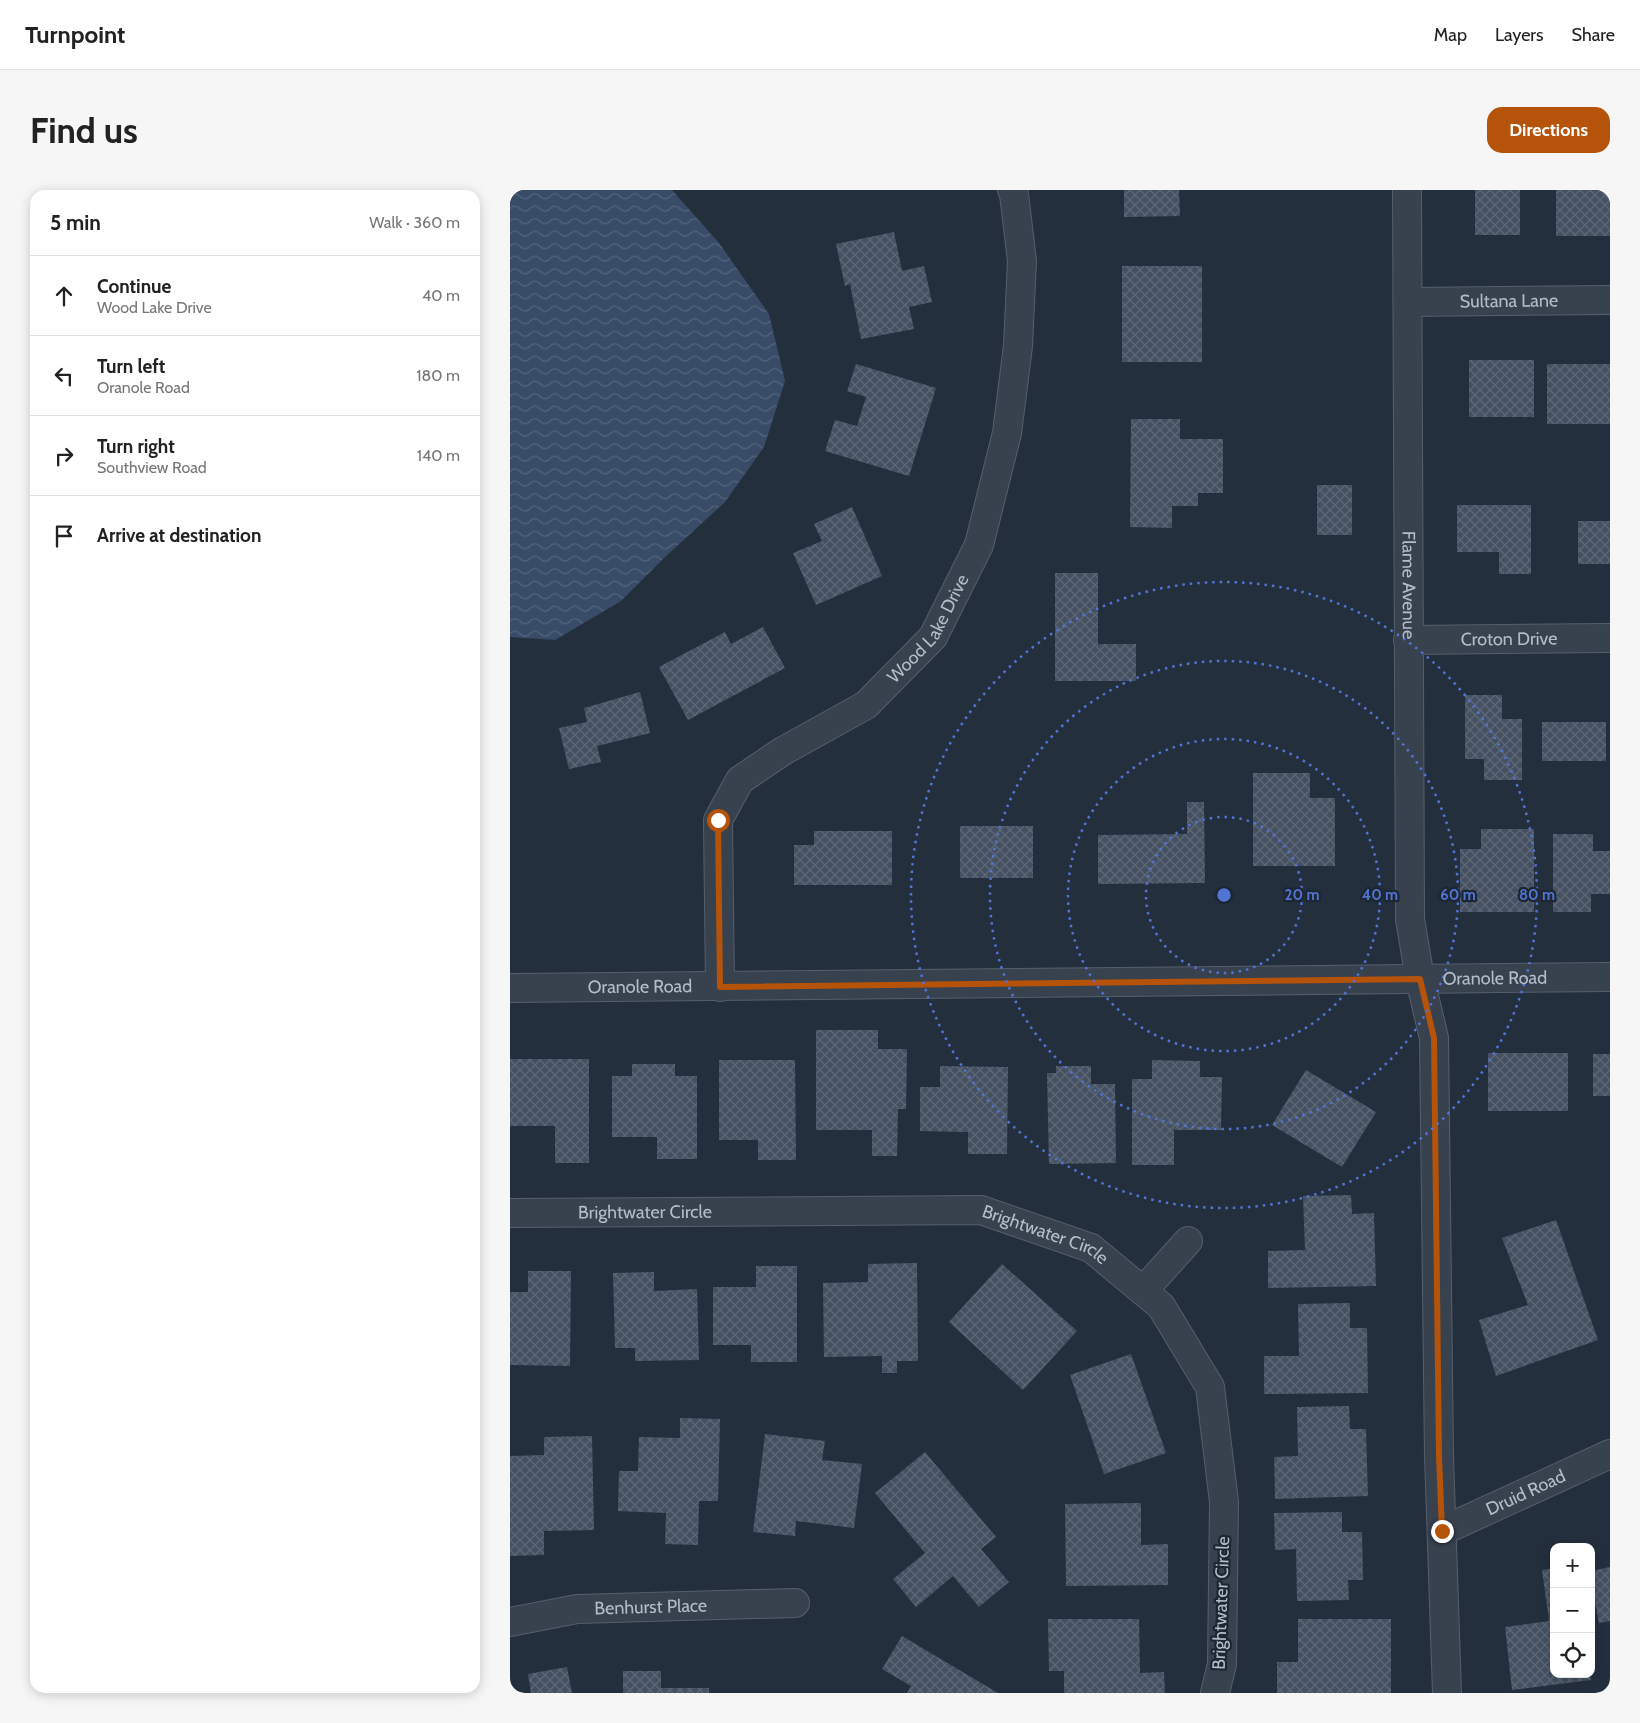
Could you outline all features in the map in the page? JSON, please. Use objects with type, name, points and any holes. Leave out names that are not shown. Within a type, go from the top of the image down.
[{"type":"street","name":"Flame Avenue","points":[[1407,190],[1410,919],[1420,979],[1434,1038],[1439,1456],[1447,1693]]},
{"type":"street","name":"Wood Lake Drive","points":[[720,987],[718,820],[740,780],[783,751],[866,705],[933,637],[979,545],[1007,433],[1018,346],[1022,262],[1013,191]]},
{"type":"street","name":"Sultana Lane","points":[[1408,302],[1610,300]]},
{"type":"street","name":"Croton Drive","points":[[1408,640],[1610,638]]},
{"type":"street","name":"Oranole Road","points":[[510,988],[1610,977]]},
{"type":"street","name":"Brightwater Circle","points":[[510,1213],[981,1210],[1091,1248],[1161,1306],[1210,1387],[1224,1502],[1222,1664],[1215,1693]]},
{"type":"street","points":[[1143,1291],[1188,1241]]},
{"type":"street","name":"Druid Road","points":[[1442,1531],[1610,1454]]},
{"type":"street","name":"Benhurst Place","points":[[510,1622],[577,1610],[795,1603]]},
{"type":"water","points":[[510,190],[672,190],[719,243],[769,314],[785,381],[764,447],[725,502],[665,557],[621,601],[555,640],[510,637]]},
{"type":"building","points":[[1124,190],[1179,190],[1180,216],[1124,217]]},
{"type":"building","points":[[1475,190],[1520,190],[1520,235],[1475,235]]},
{"type":"building","points":[[1556,190],[1610,190],[1610,236],[1556,236]]},
{"type":"building","points":[[894,232],[902,271],[924,266],[932,302],[909,307],[914,329],[861,339],[850,284],[845,286],[836,244]]},
{"type":"building","points":[[1122,266],[1202,266],[1202,362],[1122,362]]},
{"type":"building","points":[[1469,360],[1534,360],[1534,417],[1469,417]]},
{"type":"building","points":[[856,364],[936,388],[909,476],[825,451],[835,420],[857,426],[866,397],[847,391]]},
{"type":"building","points":[[1547,364],[1610,364],[1610,424],[1547,424]]},
{"type":"building","points":[[1131,419],[1180,419],[1180,439],[1223,439],[1223,493],[1198,493],[1198,506],[1172,506],[1172,528],[1130,527]]},
{"type":"building","points":[[1317,485],[1352,485],[1352,535],[1317,535]]},
{"type":"building","points":[[1457,505],[1531,505],[1531,574],[1499,574],[1499,552],[1457,552]]},
{"type":"building","points":[[852,507],[882,576],[816,605],[793,553],[822,541],[814,524]]},
{"type":"building","points":[[1578,521],[1610,521],[1610,564],[1578,564]]},
{"type":"building","points":[[1055,573],[1098,573],[1098,644],[1136,644],[1136,681],[1055,681]]},
{"type":"building","points":[[763,627],[785,668],[688,720],[659,667],[725,632],[731,644]]},
{"type":"building","points":[[640,692],[650,733],[597,746],[601,762],[569,769],[559,728],[587,722],[584,708]]},
{"type":"building","points":[[1465,695],[1502,695],[1502,719],[1522,719],[1522,780],[1484,780],[1484,759],[1465,759]]},
{"type":"building","points":[[1542,722],[1606,722],[1606,761],[1542,761]]},
{"type":"building","points":[[1253,773],[1310,773],[1310,798],[1335,798],[1335,866],[1253,866]]},
{"type":"building","points":[[1187,802],[1204,802],[1205,883],[1098,884],[1098,835],[1187,834]]},
{"type":"building","points":[[960,826],[1033,826],[1033,878],[960,878]]},
{"type":"building","points":[[1481,829],[1534,829],[1534,912],[1460,912],[1460,849],[1481,849]]},
{"type":"building","points":[[814,831],[892,831],[892,885],[794,885],[794,845],[814,845]]},
{"type":"building","points":[[1553,834],[1593,834],[1593,851],[1610,851],[1610,894],[1591,894],[1591,912],[1553,912]]},
{"type":"building","points":[[816,1030],[878,1030],[878,1049],[907,1049],[906,1109],[898,1109],[897,1156],[872,1156],[872,1130],[816,1130]]},
{"type":"building","points":[[1488,1053],[1568,1053],[1568,1111],[1488,1111]]},
{"type":"building","points":[[1593,1054],[1610,1054],[1610,1096],[1593,1096]]},
{"type":"building","points":[[510,1059],[589,1059],[589,1163],[555,1163],[555,1126],[510,1126]]},
{"type":"building","points":[[719,1060],[795,1060],[796,1160],[758,1160],[758,1140],[719,1140]]},
{"type":"building","points":[[1152,1060],[1200,1061],[1200,1077],[1222,1077],[1221,1130],[1174,1130],[1174,1165],[1132,1165],[1132,1079],[1152,1079]]},
{"type":"building","points":[[632,1064],[675,1064],[675,1076],[697,1076],[697,1159],[657,1159],[657,1137],[612,1137],[612,1076],[632,1076]]},
{"type":"building","points":[[940,1066],[1008,1067],[1007,1154],[968,1154],[968,1132],[920,1131],[920,1087],[940,1087]]},
{"type":"building","points":[[1056,1066],[1091,1066],[1091,1084],[1115,1084],[1116,1163],[1049,1164],[1047,1073],[1056,1073]]},
{"type":"building","points":[[1306,1070],[1376,1112],[1342,1167],[1272,1125]]},
{"type":"building","points":[[1351,1195],[1352,1214],[1374,1213],[1376,1286],[1268,1288],[1268,1251],[1305,1250],[1303,1196]]},
{"type":"building","points":[[1556,1220],[1598,1340],[1496,1376],[1479,1320],[1528,1305],[1502,1238]]},
{"type":"building","points":[[917,1263],[918,1361],[897,1361],[897,1373],[882,1373],[882,1356],[824,1357],[823,1283],[868,1282],[868,1264]]},
{"type":"building","points":[[1002,1264],[1077,1331],[1023,1390],[949,1322]]},
{"type":"building","points":[[756,1266],[797,1266],[797,1362],[751,1362],[751,1345],[713,1345],[713,1287],[756,1287]]},
{"type":"building","points":[[528,1271],[571,1271],[570,1366],[510,1365],[510,1292],[528,1292]]},
{"type":"building","points":[[654,1272],[654,1291],[697,1289],[699,1360],[635,1361],[635,1348],[615,1348],[613,1273]]},
{"type":"building","points":[[1350,1303],[1350,1328],[1367,1328],[1368,1393],[1264,1394],[1264,1356],[1299,1356],[1298,1304]]},
{"type":"building","points":[[1131,1354],[1166,1453],[1104,1474],[1070,1375]]},
{"type":"building","points":[[1349,1406],[1350,1429],[1366,1429],[1368,1496],[1275,1499],[1274,1457],[1298,1456],[1297,1407]]},
{"type":"building","points":[[680,1418],[720,1419],[718,1501],[699,1501],[698,1545],[665,1544],[666,1513],[618,1511],[619,1471],[638,1471],[639,1437],[680,1438]]},
{"type":"building","points":[[765,1434],[825,1441],[822,1460],[862,1464],[854,1528],[796,1521],[795,1536],[753,1532]]},
{"type":"building","points":[[592,1436],[594,1530],[544,1531],[544,1555],[510,1556],[510,1456],[544,1455],[544,1437]]},
{"type":"building","points":[[925,1452],[996,1537],[981,1549],[1009,1582],[979,1607],[953,1576],[916,1607],[893,1579],[925,1553],[875,1493]]},
{"type":"building","points":[[1141,1503],[1141,1545],[1168,1544],[1168,1585],[1066,1586],[1065,1504]]},
{"type":"building","points":[[1342,1512],[1342,1532],[1362,1532],[1363,1580],[1348,1580],[1349,1600],[1297,1601],[1296,1549],[1275,1550],[1274,1513]]},
{"type":"building","points":[[1610,1567],[1610,1621],[1599,1623],[1595,1602],[1595,1570]]},
{"type":"building","points":[[1550,1569],[1550,1678],[1591,1678],[1591,1680],[1512,1690],[1505,1627],[1549,1621],[1542,1570]]},
{"type":"building","points":[[1048,1619],[1139,1619],[1140,1673],[1164,1672],[1165,1693],[1064,1693],[1064,1671],[1049,1671]]},
{"type":"building","points":[[1298,1619],[1391,1619],[1391,1693],[1277,1693],[1277,1662],[1298,1662]]},
{"type":"building","points":[[902,1636],[998,1693],[907,1693],[911,1686],[882,1669]]},
{"type":"building","points":[[567,1667],[572,1693],[531,1693],[528,1674]]},
{"type":"building","points":[[623,1671],[661,1671],[661,1688],[709,1688],[709,1693],[623,1693]]},
{"type":"route","points":[[718,820],[720,987],[1420,979],[1434,1038],[1439,1456],[1442,1531]]}]
